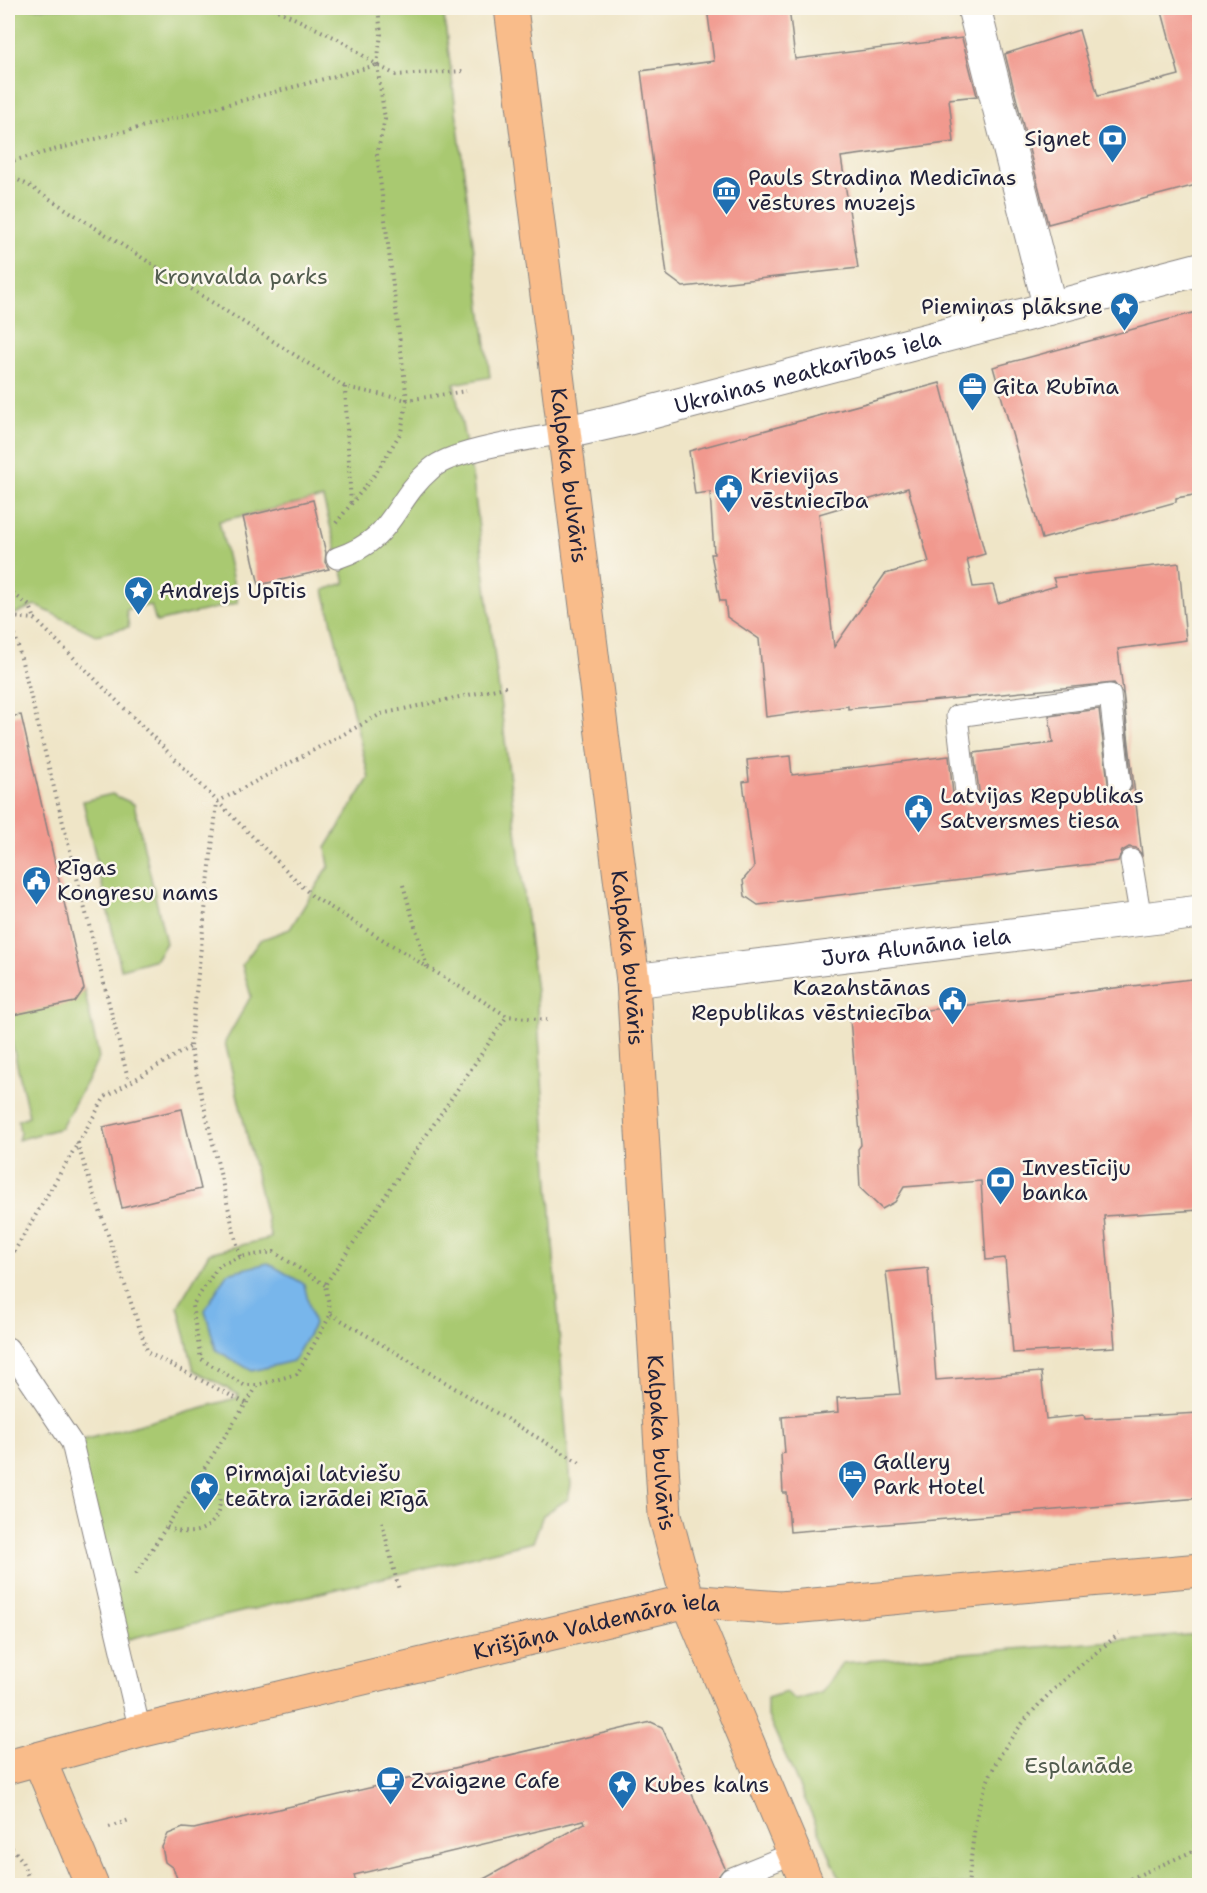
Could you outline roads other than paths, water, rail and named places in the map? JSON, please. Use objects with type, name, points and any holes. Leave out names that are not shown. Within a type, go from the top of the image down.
[{"type":"main road","name":"Kalpaka bulvāris","points":[[511,8],[633,981],[665,1515],[688,1601],[808,1886]]},
{"type":"main road","name":"Krišjāņa Valdemāra iela","points":[[8,1767],[140,1731],[688,1601],[780,1608],[1200,1570]]},
{"type":"main road","points":[[39,1759],[92,1886]]},
{"type":"street","points":[[974,8],[1050,308]]},
{"type":"street","name":"Ukrainas neatkarības iela","points":[[563,433],[625,419],[1200,269]]},
{"type":"street","name":"Jura Alunāna iela","points":[[633,981],[1200,912]]},
{"type":"lane","points":[[337,558],[361,551],[377,538],[432,468],[477,450],[563,433]]},
{"type":"lane","points":[[966,792],[957,716],[1110,695],[1120,784]]},
{"type":"lane","points":[[1131,860],[1141,919]]},
{"type":"lane","points":[[8,1348],[72,1443],[140,1731]]},
{"type":"lane","points":[[730,1879],[794,1853]]},
{"type":"water","points":[[268,1263],[304,1284],[314,1325],[293,1361],[252,1371],[216,1350],[205,1310],[227,1273]]},
{"type":"place","name":"Signet","points":[[1112,164]]},
{"type":"place","name":"Pauls Stradiņa Medicīnas vēstures muzejs","points":[[727,216]]},
{"type":"place","name":"Piemiņas plāksne","points":[[1124,332]]},
{"type":"place","name":"Gita Rubīna","points":[[972,412]]},
{"type":"place","name":"Krievijas vēstniecība","points":[[729,514]]},
{"type":"place","name":"Andrejs Upītis","points":[[138,616]]},
{"type":"place","name":"Latvijas Republikas Satversmes tiesa","points":[[919,834]]},
{"type":"place","name":"Rīgas Kongresu nams","points":[[36,906]]},
{"type":"place","name":"Kazahstānas Republikas vēstniecība","points":[[952,1026]]},
{"type":"place","name":"Investīciju banka","points":[[1001,1206]]},
{"type":"place","name":"Gallery Park Hotel","points":[[852,1500]]},
{"type":"place","name":"Pirmajai latviešu teātra izrādei Rīgā","points":[[204,1512]]},
{"type":"place","name":"Zvaigzne Cafe","points":[[390,1806]]},
{"type":"place","name":"Kubes kalns","points":[[623,1810]]},
{"type":"park label","name":"Kronvalda parks","points":[[241,276]]},
{"type":"park label","name":"Esplanāde","points":[[1079,1765]]}]
